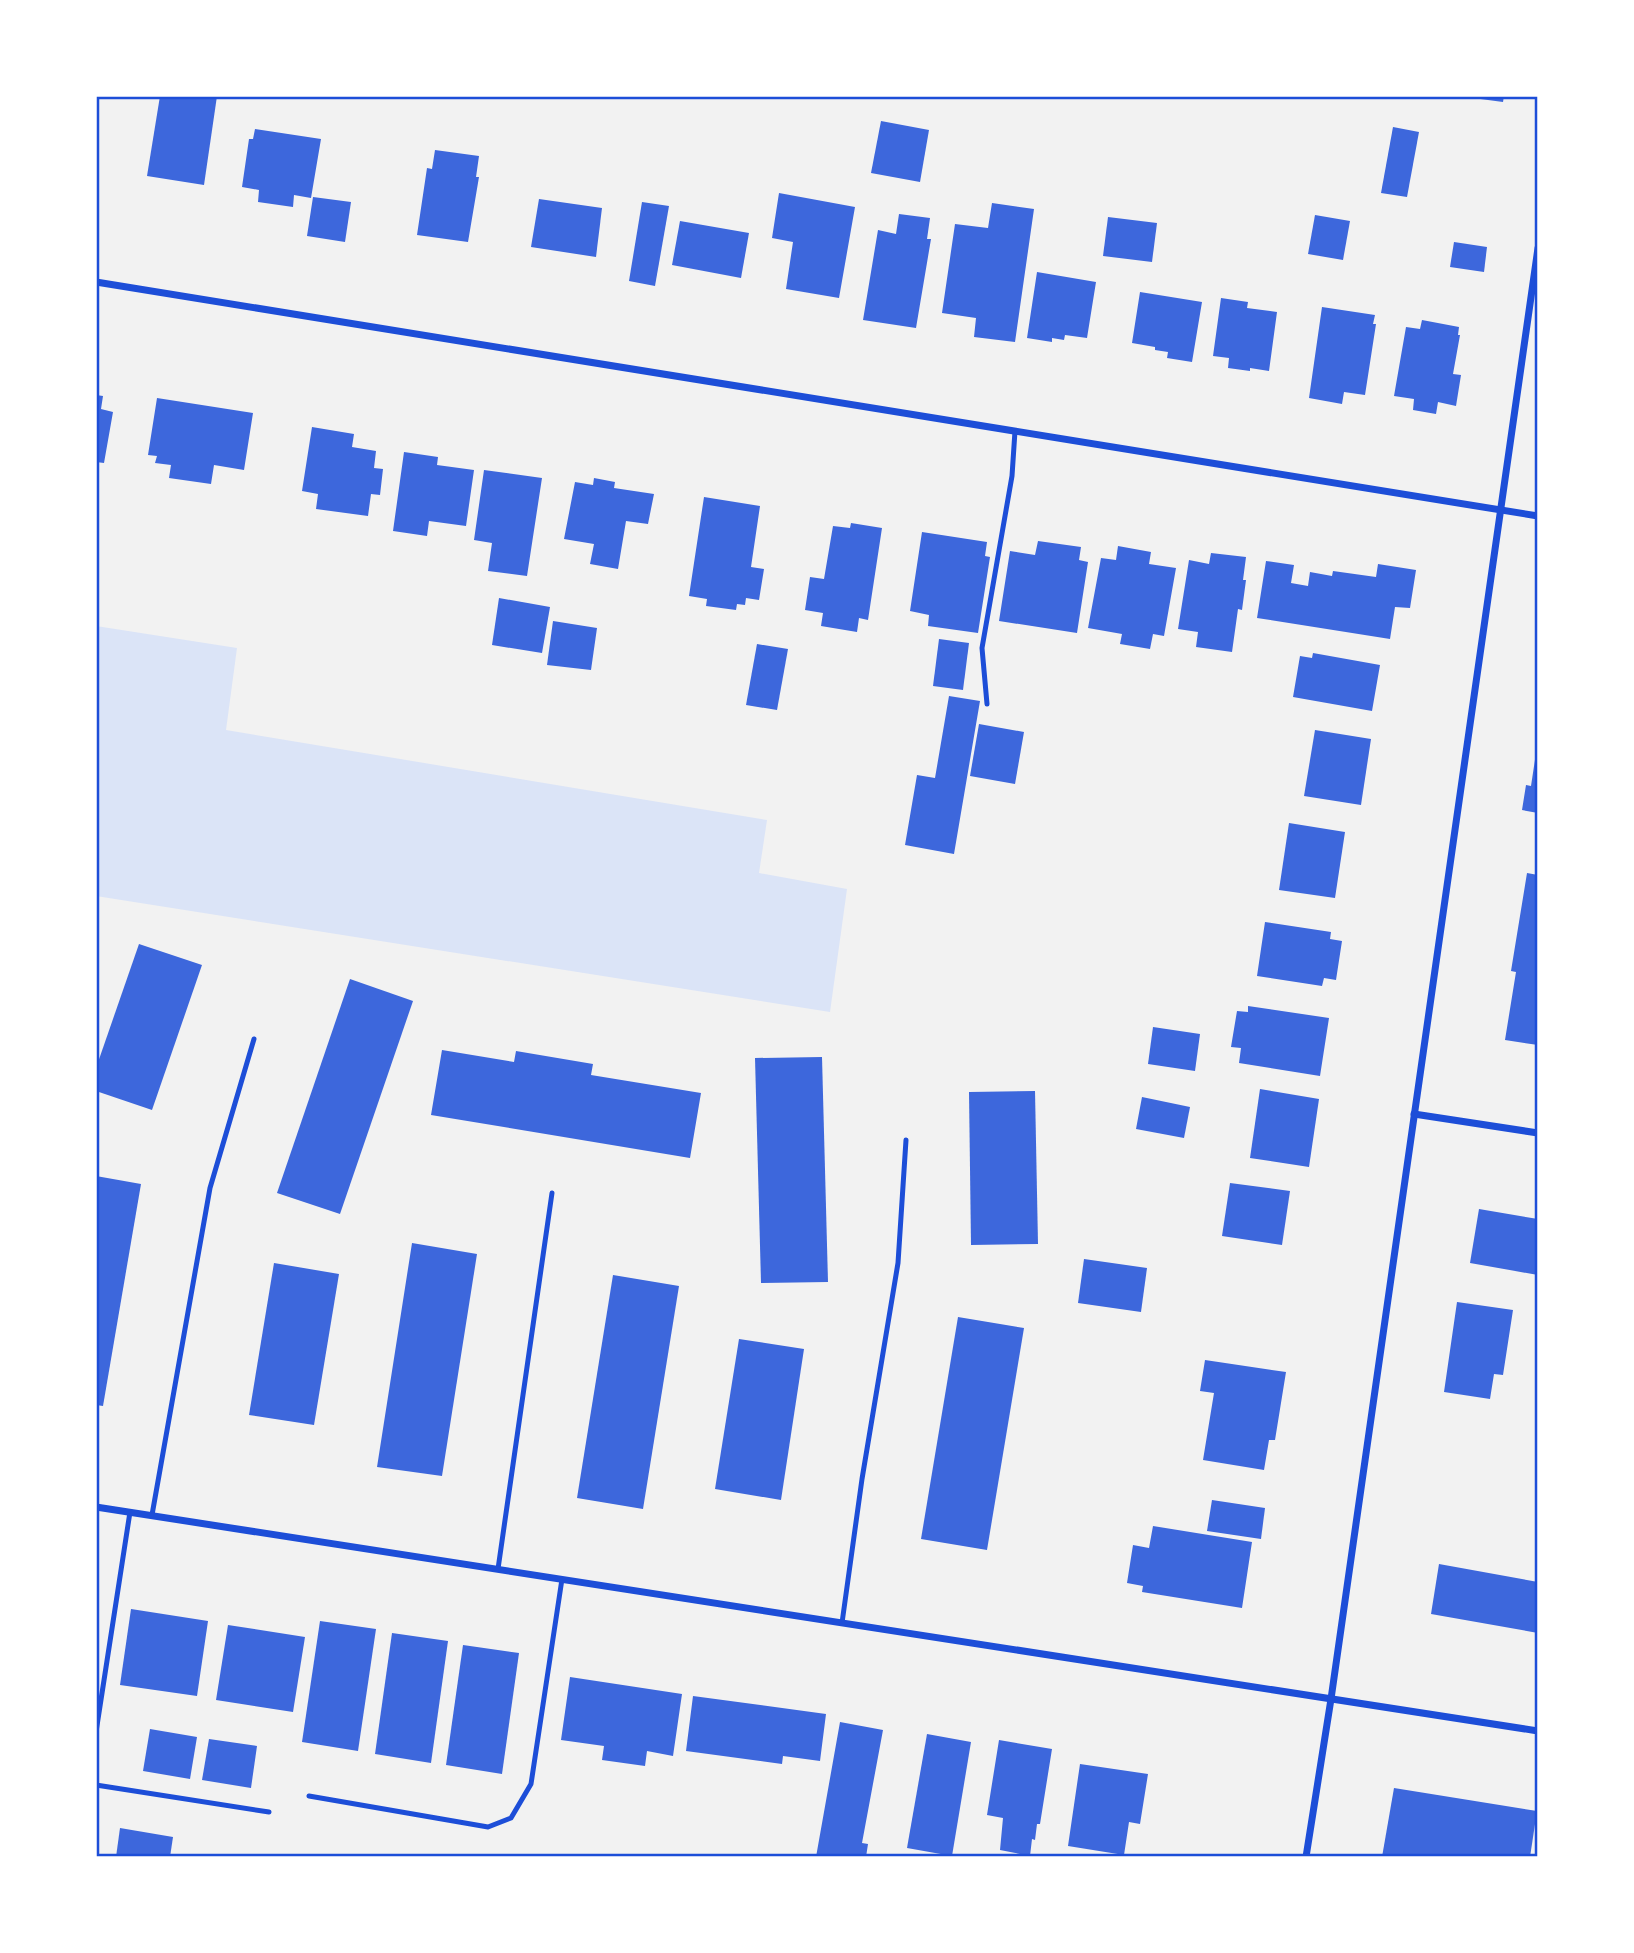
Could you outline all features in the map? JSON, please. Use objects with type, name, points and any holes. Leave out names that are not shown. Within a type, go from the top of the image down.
[{"type":"street","points":[[1306,1857],[1331,1699],[1538,248]]},
{"type":"street","points":[[96,282],[1538,516]]},
{"type":"street","points":[[1414,1114],[1538,1133]]},
{"type":"street","points":[[96,1507],[1538,1731]]},
{"type":"lane","points":[[987,704],[982,648],[1012,476],[1015,431]]},
{"type":"lane","points":[[152,1516],[210,1188],[254,1039]]},
{"type":"lane","points":[[842,1623],[862,1479],[898,1263],[906,1140]]},
{"type":"lane","points":[[498,1569],[552,1193]]},
{"type":"lane","points":[[96,1732],[130,1512]]},
{"type":"lane","points":[[309,1797],[488,1827],[511,1818],[531,1784],[562,1579]]},
{"type":"lane","points":[[96,1785],[269,1812]]},
{"type":"shaded area","points":[[96,626],[237,648],[226,730],[767,820],[759,873],[847,889],[830,1012],[96,896]]},
{"type":"building","points":[[160,96],[217,96],[204,185],[147,176]]},
{"type":"building","points":[[1473,96],[1504,96],[1503,102]]},
{"type":"building","points":[[881,121],[929,130],[920,182],[871,173]]},
{"type":"building","points":[[1393,127],[1419,132],[1407,197],[1381,193]]},
{"type":"building","points":[[255,129],[321,139],[311,198],[294,195],[293,207],[258,202],[259,190],[242,187],[249,139],[253,139]]},
{"type":"building","points":[[435,150],[479,156],[476,177],[479,177],[468,242],[417,235],[427,168],[432,169]]},
{"type":"building","points":[[779,193],[855,207],[839,298],[786,289],[793,242],[772,238]]},
{"type":"building","points":[[313,197],[351,202],[345,242],[307,236]]},
{"type":"building","points":[[539,199],[602,208],[596,257],[531,247]]},
{"type":"building","points":[[642,202],[669,206],[655,286],[629,281]]},
{"type":"building","points":[[992,203],[1034,209],[1015,342],[974,337],[976,318],[942,313],[955,224],[988,228]]},
{"type":"building","points":[[899,214],[930,218],[927,239],[931,239],[916,328],[863,320],[878,230],[896,234]]},
{"type":"building","points":[[1315,215],[1350,221],[1343,260],[1308,254]]},
{"type":"building","points":[[1108,217],[1157,223],[1152,262],[1103,256]]},
{"type":"building","points":[[680,221],[749,233],[741,278],[672,265]]},
{"type":"building","points":[[1454,242],[1487,247],[1484,272],[1450,267]]},
{"type":"building","points":[[1037,272],[1096,282],[1087,338],[1065,335],[1064,340],[1052,338],[1052,342],[1027,338]]},
{"type":"building","points":[[1140,292],[1202,302],[1192,362],[1167,358],[1168,352],[1132,343]]},
{"type":"building","points":[[1221,298],[1248,302],[1247,308],[1277,312],[1269,371],[1228,368],[1229,358],[1213,356]]},
{"type":"building","points":[[1322,307],[1375,315],[1373,324],[1376,324],[1365,395],[1344,392],[1342,404],[1309,398]]},
{"type":"building","points":[[1422,320],[1459,327],[1453,374],[1461,375],[1456,406],[1438,402],[1436,414],[1413,410],[1414,399],[1394,396],[1406,327],[1420,329]]},
{"type":"building","points":[[96,395],[103,396],[101,409],[113,412],[104,463],[96,462]]},
{"type":"building","points":[[157,398],[253,413],[244,470],[214,465],[211,484],[169,478],[171,465],[155,463],[157,456],[148,455]]},
{"type":"building","points":[[312,427],[354,434],[352,447],[376,451],[374,468],[383,469],[380,495],[371,494],[368,516],[316,509],[318,494],[302,491]]},
{"type":"building","points":[[404,452],[438,457],[437,465],[474,470],[466,526],[429,521],[427,536],[393,531]]},
{"type":"building","points":[[484,470],[542,478],[527,576],[488,571],[492,543],[474,540]]},
{"type":"building","points":[[594,478],[615,482],[614,488],[654,494],[648,524],[626,521],[618,569],[590,564],[594,544],[564,539],[575,482],[593,485]]},
{"type":"building","points":[[704,497],[760,506],[751,567],[764,569],[759,600],[746,598],[745,605],[737,604],[736,610],[706,606],[707,599],[689,596]]},
{"type":"building","points":[[851,523],[882,528],[868,620],[859,618],[857,632],[821,626],[823,613],[805,610],[810,577],[824,579],[833,526],[850,528]]},
{"type":"building","points":[[922,532],[987,542],[985,556],[990,557],[978,633],[928,626],[929,615],[910,611]]},
{"type":"building","points":[[1038,541],[1081,547],[1079,560],[1088,562],[1077,633],[999,621],[1010,551],[1035,555]]},
{"type":"building","points":[[1118,546],[1151,552],[1149,564],[1176,568],[1164,636],[1153,634],[1150,649],[1120,644],[1122,634],[1088,628],[1101,558],[1116,560]]},
{"type":"building","points":[[1211,553],[1246,557],[1242,610],[1238,609],[1232,652],[1196,647],[1198,632],[1178,629],[1189,560],[1209,564]]},
{"type":"building","points":[[1266,561],[1294,565],[1291,583],[1308,586],[1310,572],[1332,576],[1333,571],[1376,577],[1378,564],[1416,570],[1410,608],[1395,607],[1390,639],[1257,618]]},
{"type":"building","points":[[499,598],[550,607],[542,653],[492,645]]},
{"type":"building","points":[[553,621],[597,628],[591,670],[547,665]]},
{"type":"building","points":[[939,639],[969,643],[963,690],[933,686]]},
{"type":"building","points":[[757,644],[788,649],[777,710],[746,705]]},
{"type":"building","points":[[1313,653],[1380,665],[1372,711],[1293,697],[1300,656],[1312,658]]},
{"type":"building","points":[[949,696],[980,701],[954,854],[905,845],[917,775],[935,778]]},
{"type":"building","points":[[979,724],[1024,732],[1015,784],[970,776]]},
{"type":"building","points":[[1315,730],[1371,739],[1361,805],[1304,796]]},
{"type":"building","points":[[1536,753],[1538,813],[1522,810],[1526,785],[1531,786]]},
{"type":"building","points":[[1289,823],[1345,832],[1335,898],[1279,890]]},
{"type":"building","points":[[1527,873],[1538,875],[1538,1045],[1505,1040],[1516,972],[1511,971]]},
{"type":"building","points":[[1265,922],[1331,932],[1330,939],[1342,941],[1336,980],[1324,978],[1322,986],[1257,976]]},
{"type":"building","points":[[139,944],[202,965],[152,1110],[96,1091],[96,1068]]},
{"type":"building","points":[[350,979],[413,1001],[340,1214],[277,1193]]},
{"type":"building","points":[[1248,1006],[1329,1018],[1320,1076],[1239,1063],[1241,1048],[1231,1047],[1237,1011],[1248,1012]]},
{"type":"building","points":[[1153,1027],[1200,1034],[1195,1071],[1148,1064]]},
{"type":"building","points":[[442,1050],[514,1062],[516,1051],[593,1064],[591,1075],[701,1093],[690,1158],[431,1115]]},
{"type":"building","points":[[822,1057],[828,1282],[761,1283],[755,1058]]},
{"type":"building","points":[[1260,1089],[1319,1099],[1309,1167],[1250,1158]]},
{"type":"building","points":[[1035,1091],[1038,1244],[971,1245],[969,1092]]},
{"type":"building","points":[[1142,1097],[1190,1107],[1184,1138],[1136,1129]]},
{"type":"building","points":[[96,1176],[141,1184],[103,1406],[96,1405]]},
{"type":"building","points":[[1230,1183],[1290,1191],[1282,1245],[1222,1236]]},
{"type":"building","points":[[1479,1209],[1538,1219],[1538,1275],[1470,1263]]},
{"type":"building","points":[[412,1243],[477,1254],[442,1476],[377,1467]]},
{"type":"building","points":[[1084,1259],[1147,1268],[1141,1312],[1078,1303]]},
{"type":"building","points":[[274,1263],[339,1274],[314,1425],[249,1415]]},
{"type":"building","points":[[613,1275],[679,1286],[643,1509],[577,1498]]},
{"type":"building","points":[[1457,1302],[1513,1310],[1503,1375],[1494,1374],[1490,1399],[1444,1392]]},
{"type":"building","points":[[958,1317],[1024,1328],[987,1550],[921,1539]]},
{"type":"building","points":[[739,1339],[804,1349],[781,1500],[715,1489]]},
{"type":"building","points":[[1205,1360],[1286,1372],[1275,1440],[1269,1440],[1264,1470],[1203,1460],[1214,1393],[1200,1391]]},
{"type":"building","points":[[1212,1500],[1265,1508],[1261,1539],[1207,1531]]},
{"type":"building","points":[[1153,1526],[1252,1542],[1242,1608],[1142,1592],[1143,1586],[1127,1583],[1133,1545],[1149,1548]]},
{"type":"building","points":[[1439,1564],[1538,1582],[1538,1633],[1431,1614]]},
{"type":"building","points":[[131,1609],[208,1621],[197,1696],[120,1685]]},
{"type":"building","points":[[320,1621],[376,1629],[358,1751],[302,1742]]},
{"type":"building","points":[[228,1625],[305,1637],[293,1712],[216,1700]]},
{"type":"building","points":[[392,1633],[448,1641],[431,1763],[375,1754]]},
{"type":"building","points":[[463,1645],[519,1653],[502,1774],[446,1765]]},
{"type":"building","points":[[570,1677],[682,1694],[673,1756],[647,1751],[645,1766],[602,1760],[604,1746],[561,1740]]},
{"type":"building","points":[[693,1696],[826,1714],[820,1761],[783,1756],[782,1764],[686,1751]]},
{"type":"building","points":[[840,1722],[883,1730],[862,1843],[868,1844],[866,1857],[816,1857]]},
{"type":"building","points":[[150,1729],[197,1737],[190,1779],[143,1771]]},
{"type":"building","points":[[927,1734],[971,1742],[952,1856],[907,1848]]},
{"type":"building","points":[[209,1739],[257,1746],[251,1788],[202,1780]]},
{"type":"building","points":[[999,1740],[1052,1749],[1040,1824],[1037,1824],[1035,1840],[1032,1839],[1030,1856],[1000,1850],[1003,1818],[987,1815]]},
{"type":"building","points":[[1080,1764],[1148,1774],[1140,1824],[1129,1822],[1124,1855],[1068,1846]]},
{"type":"building","points":[[1394,1788],[1537,1811],[1530,1857],[1382,1857]]},
{"type":"building","points":[[120,1828],[173,1837],[170,1857],[116,1857]]}]
